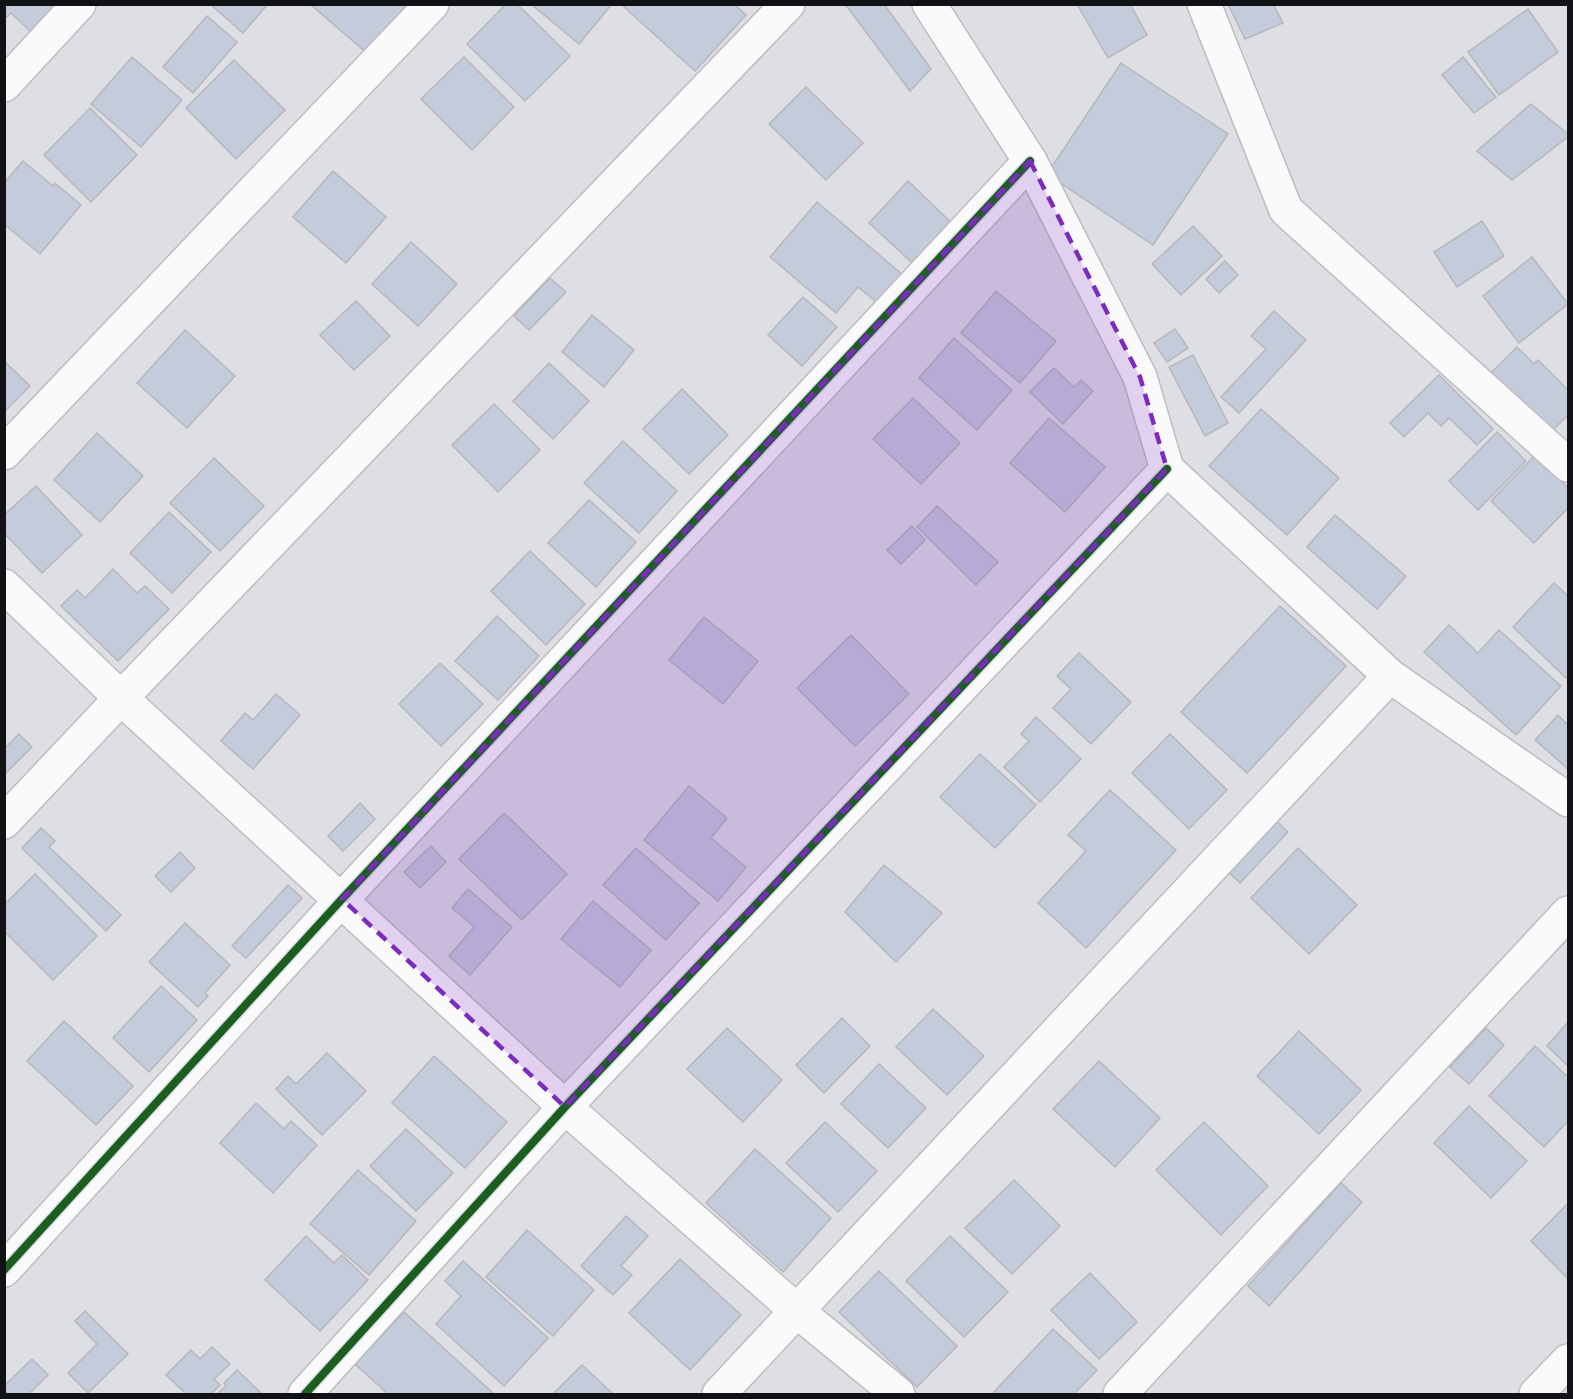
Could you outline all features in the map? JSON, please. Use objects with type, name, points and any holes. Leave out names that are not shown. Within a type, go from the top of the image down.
[{"type":"street","points":[[4,85],[79,4]]},
{"type":"street","points":[[4,453],[432,4]]},
{"type":"street","points":[[4,822],[788,4]]},
{"type":"street","points":[[929,4],[1030,160],[1140,377],[1167,469],[1390,676],[1569,800]]},
{"type":"street","points":[[1204,4],[1286,210],[1569,465]]},
{"type":"street","points":[[4,1270],[342,899],[1030,160]]},
{"type":"street","points":[[305,1395],[565,1107],[1167,469]]},
{"type":"street","points":[[4,586],[121,698],[342,899],[565,1107],[797,1311],[898,1395]]},
{"type":"street","points":[[719,1395],[1390,676]]},
{"type":"street","points":[[1120,1395],[1569,914]]},
{"type":"street","points":[[1536,1395],[1569,1361]]},
{"type":"highlighted area","points":[[1030,161],[1140,377],[1167,469],[565,1107],[342,899]]},
{"type":"building","points":[[4,4],[56,4],[31,32],[11,13],[7,17],[4,16]]},
{"type":"building","points":[[210,4],[268,4],[243,33]]},
{"type":"building","points":[[408,4],[410,6],[368,54],[311,5]]},
{"type":"building","points":[[506,4],[517,4],[570,56],[525,101],[467,44]]},
{"type":"building","points":[[531,4],[612,4],[579,44]]},
{"type":"building","points":[[626,4],[734,4],[746,15],[695,71],[624,7]]},
{"type":"building","points":[[845,4],[884,4],[931,69],[910,91]]},
{"type":"building","points":[[1077,4],[1130,4],[1147,35],[1108,58]]},
{"type":"building","points":[[1228,4],[1273,4],[1283,23],[1245,39]]},
{"type":"building","points":[[1528,9],[1558,52],[1499,95],[1468,52]]},
{"type":"building","points":[[207,16],[237,42],[193,93],[163,67]]},
{"type":"building","points":[[132,57],[182,100],[141,147],[91,104]]},
{"type":"building","points":[[464,57],[514,107],[472,150],[421,99]]},
{"type":"building","points":[[1463,57],[1496,97],[1474,113],[1442,75]]},
{"type":"building","points":[[234,60],[285,110],[236,159],[186,108]]},
{"type":"building","points":[[1121,63],[1228,134],[1153,245],[1047,174]]},
{"type":"building","points":[[806,87],[863,143],[826,180],[769,124]]},
{"type":"building","points":[[1531,104],[1568,134],[1568,137],[1512,180],[1477,151]]},
{"type":"building","points":[[90,108],[137,155],[91,202],[44,155]]},
{"type":"building","points":[[23,161],[53,186],[55,183],[81,205],[40,254],[4,224],[4,183]]},
{"type":"building","points":[[333,171],[386,217],[346,263],[293,217]]},
{"type":"building","points":[[908,181],[959,230],[921,271],[869,223]]},
{"type":"building","points":[[817,202],[903,275],[879,304],[858,287],[836,313],[770,257]]},
{"type":"building","points":[[1482,221],[1504,256],[1457,287],[1434,252]]},
{"type":"building","points":[[1193,226],[1222,256],[1181,295],[1152,264]]},
{"type":"building","points":[[411,242],[457,284],[418,326],[372,284]]},
{"type":"building","points":[[1532,257],[1568,304],[1519,343],[1483,296]]},
{"type":"building","points":[[1225,261],[1238,275],[1219,293],[1206,279]]},
{"type":"building","points":[[550,278],[566,292],[529,330],[514,316]]},
{"type":"building","points":[[996,291],[1056,341],[1020,383],[961,333]]},
{"type":"building","points":[[803,297],[837,327],[802,366],[768,335]]},
{"type":"building","points":[[356,301],[390,336],[354,370],[320,335]]},
{"type":"building","points":[[1274,311],[1306,340],[1239,413],[1221,397],[1266,349],[1251,336]]},
{"type":"building","points":[[592,315],[634,350],[604,387],[562,352]]},
{"type":"building","points":[[1175,329],[1188,348],[1167,362],[1154,343]]},
{"type":"building","points":[[185,330],[235,376],[187,428],[137,383]]},
{"type":"building","points":[[954,338],[1012,390],[977,430],[919,378]]},
{"type":"building","points":[[1517,347],[1534,364],[1538,360],[1568,390],[1568,415],[1551,432],[1491,373]]},
{"type":"building","points":[[1193,355],[1228,423],[1205,436],[1169,367]]},
{"type":"building","points":[[4,361],[30,386],[4,412]]},
{"type":"building","points":[[549,363],[589,401],[553,439],[513,401]]},
{"type":"building","points":[[1054,368],[1074,387],[1081,380],[1093,391],[1063,424],[1030,392]]},
{"type":"building","points":[[1439,375],[1493,429],[1477,445],[1449,418],[1441,426],[1428,413],[1404,437],[1390,423]]},
{"type":"building","points":[[682,389],[728,435],[689,474],[643,429]]},
{"type":"building","points":[[913,398],[960,443],[921,484],[873,439]]},
{"type":"building","points":[[494,404],[540,450],[498,492],[452,445]]},
{"type":"building","points":[[1261,409],[1339,478],[1287,535],[1209,466]]},
{"type":"building","points":[[1049,418],[1105,467],[1065,512],[1010,463]]},
{"type":"building","points":[[1497,432],[1526,461],[1478,510],[1449,481]]},
{"type":"building","points":[[97,433],[143,476],[100,522],[54,480]]},
{"type":"building","points":[[623,441],[677,491],[639,533],[584,483]]},
{"type":"building","points":[[1535,455],[1568,488],[1568,508],[1534,543],[1491,501]]},
{"type":"building","points":[[214,458],[264,506],[220,551],[170,503]]},
{"type":"building","points":[[36,486],[82,535],[42,573],[4,533],[4,515]]},
{"type":"building","points":[[589,500],[636,542],[596,587],[548,543]]},
{"type":"building","points":[[937,506],[998,562],[976,585],[917,527]]},
{"type":"building","points":[[169,512],[211,552],[172,593],[130,553]]},
{"type":"building","points":[[1335,515],[1406,576],[1377,609],[1307,547]]},
{"type":"building","points":[[912,526],[925,540],[901,564],[887,550]]},
{"type":"building","points":[[530,551],[585,604],[546,645],[491,591]]},
{"type":"building","points":[[113,569],[137,593],[145,586],[169,609],[118,661],[61,606],[77,590],[85,598]]},
{"type":"building","points":[[1554,583],[1568,596],[1568,676],[1566,678],[1513,627]]},
{"type":"building","points":[[1280,606],[1346,666],[1247,773],[1181,712]]},
{"type":"building","points":[[497,616],[539,656],[498,700],[455,661]]},
{"type":"building","points":[[704,617],[758,661],[723,704],[669,660]]},
{"type":"building","points":[[1449,625],[1478,653],[1499,630],[1561,686],[1516,735],[1424,652]]},
{"type":"building","points":[[851,635],[909,694],[855,746],[797,688]]},
{"type":"building","points":[[1079,653],[1131,702],[1091,744],[1053,708],[1071,689],[1057,676]]},
{"type":"building","points":[[440,663],[483,704],[441,746],[399,704]]},
{"type":"building","points":[[276,694],[300,715],[253,769],[221,741],[245,713],[253,720]]},
{"type":"building","points":[[1558,715],[1568,725],[1568,769],[1535,740]]},
{"type":"building","points":[[1036,717],[1081,759],[1040,802],[1004,767],[1029,741],[1021,734]]},
{"type":"building","points":[[19,734],[32,747],[4,775],[4,749]]},
{"type":"building","points":[[1170,734],[1227,790],[1189,829],[1132,773]]},
{"type":"building","points":[[980,754],[1036,805],[995,848],[940,797]]},
{"type":"building","points":[[689,786],[727,818],[711,838],[746,867],[718,901],[644,840]]},
{"type":"building","points":[[1110,790],[1176,850],[1086,948],[1038,903],[1086,851],[1068,835]]},
{"type":"building","points":[[360,803],[375,819],[343,851],[328,836]]},
{"type":"building","points":[[504,813],[567,874],[522,920],[459,859]]},
{"type":"building","points":[[1269,814],[1288,832],[1240,883],[1221,865]]},
{"type":"building","points":[[41,828],[55,841],[49,847],[121,915],[106,931],[22,848]]},
{"type":"building","points":[[431,846],[446,862],[420,888],[404,872]]},
{"type":"building","points":[[636,848],[699,903],[666,940],[603,885]]},
{"type":"building","points":[[1298,848],[1357,905],[1309,954],[1251,898]]},
{"type":"building","points":[[180,852],[195,868],[171,892],[155,876]]},
{"type":"building","points":[[884,865],[942,913],[896,962],[845,912]]},
{"type":"building","points":[[35,874],[97,936],[53,980],[4,931],[4,905]]},
{"type":"building","points":[[288,885],[302,898],[246,958],[232,946]]},
{"type":"building","points":[[468,889],[512,927],[470,975],[449,956],[474,927],[452,908]]},
{"type":"building","points":[[593,901],[651,950],[620,987],[561,939]]},
{"type":"building","points":[[185,923],[230,965],[205,993],[208,996],[198,1007],[149,962]]},
{"type":"building","points":[[161,986],[197,1020],[149,1072],[113,1038]]},
{"type":"building","points":[[933,1009],[984,1056],[947,1095],[896,1047]]},
{"type":"building","points":[[842,1018],[870,1046],[824,1093],[796,1065]]},
{"type":"building","points":[[64,1021],[133,1086],[96,1125],[27,1061]]},
{"type":"building","points":[[1568,1022],[1568,1066],[1547,1046]]},
{"type":"building","points":[[727,1028],[782,1080],[743,1122],[687,1069]]},
{"type":"building","points":[[1486,1028],[1504,1045],[1469,1084],[1450,1067]]},
{"type":"building","points":[[1299,1031],[1361,1090],[1319,1134],[1257,1076]]},
{"type":"building","points":[[1535,1046],[1568,1077],[1568,1121],[1544,1147],[1489,1096]]},
{"type":"building","points":[[327,1053],[366,1091],[322,1135],[276,1089],[288,1076],[296,1084]]},
{"type":"building","points":[[434,1056],[507,1122],[465,1168],[392,1103]]},
{"type":"building","points":[[1099,1061],[1160,1118],[1115,1167],[1053,1109]]},
{"type":"building","points":[[879,1064],[926,1108],[888,1148],[841,1104]]},
{"type":"building","points":[[256,1103],[284,1129],[291,1121],[317,1145],[273,1193],[220,1143]]},
{"type":"building","points":[[1469,1106],[1527,1161],[1491,1198],[1434,1143]]},
{"type":"building","points":[[825,1122],[877,1171],[838,1212],[786,1163]]},
{"type":"building","points":[[1204,1122],[1268,1186],[1221,1235],[1156,1170]]},
{"type":"building","points":[[406,1129],[453,1173],[416,1211],[370,1166]]},
{"type":"building","points":[[755,1149],[831,1218],[783,1272],[706,1203]]},
{"type":"building","points":[[358,1170],[416,1221],[369,1275],[310,1224]]},
{"type":"building","points":[[1014,1180],[1060,1226],[1012,1274],[965,1228]]},
{"type":"building","points":[[1341,1183],[1362,1202],[1269,1306],[1248,1286]]},
{"type":"building","points":[[1568,1203],[1568,1279],[1531,1241]]},
{"type":"building","points":[[626,1216],[648,1236],[621,1266],[632,1275],[613,1295],[581,1266]]},
{"type":"building","points":[[527,1230],[594,1290],[553,1336],[486,1277]]},
{"type":"building","points":[[306,1236],[334,1263],[342,1255],[368,1280],[320,1331],[265,1280]]},
{"type":"building","points":[[950,1236],[1008,1292],[964,1337],[906,1281]]},
{"type":"building","points":[[680,1259],[741,1315],[690,1370],[629,1313]]},
{"type":"building","points":[[463,1261],[548,1338],[504,1386],[436,1324],[461,1296],[445,1281]]},
{"type":"building","points":[[879,1271],[957,1346],[917,1387],[839,1312]]},
{"type":"building","points":[[1090,1273],[1137,1322],[1099,1359],[1051,1310]]},
{"type":"building","points":[[85,1311],[128,1354],[88,1393],[68,1373],[97,1344],[75,1321]]},
{"type":"building","points":[[404,1312],[494,1394],[388,1394],[355,1364]]},
{"type":"building","points":[[1053,1329],[1097,1370],[1074,1394],[992,1394]]},
{"type":"building","points":[[212,1347],[230,1364],[214,1379],[220,1385],[211,1394],[186,1394],[166,1375],[191,1350],[200,1359]]},
{"type":"building","points":[[32,1359],[48,1375],[29,1394],[9,1394],[4,1390],[4,1386]]},
{"type":"building","points":[[582,1365],[613,1394],[553,1394]]},
{"type":"building","points":[[237,1370],[262,1394],[217,1394]]},
{"type":"cycle path","points":[[4,1270],[342,899],[1030,161]]},
{"type":"cycle path","points":[[305,1394],[565,1107],[1167,469]]}]
